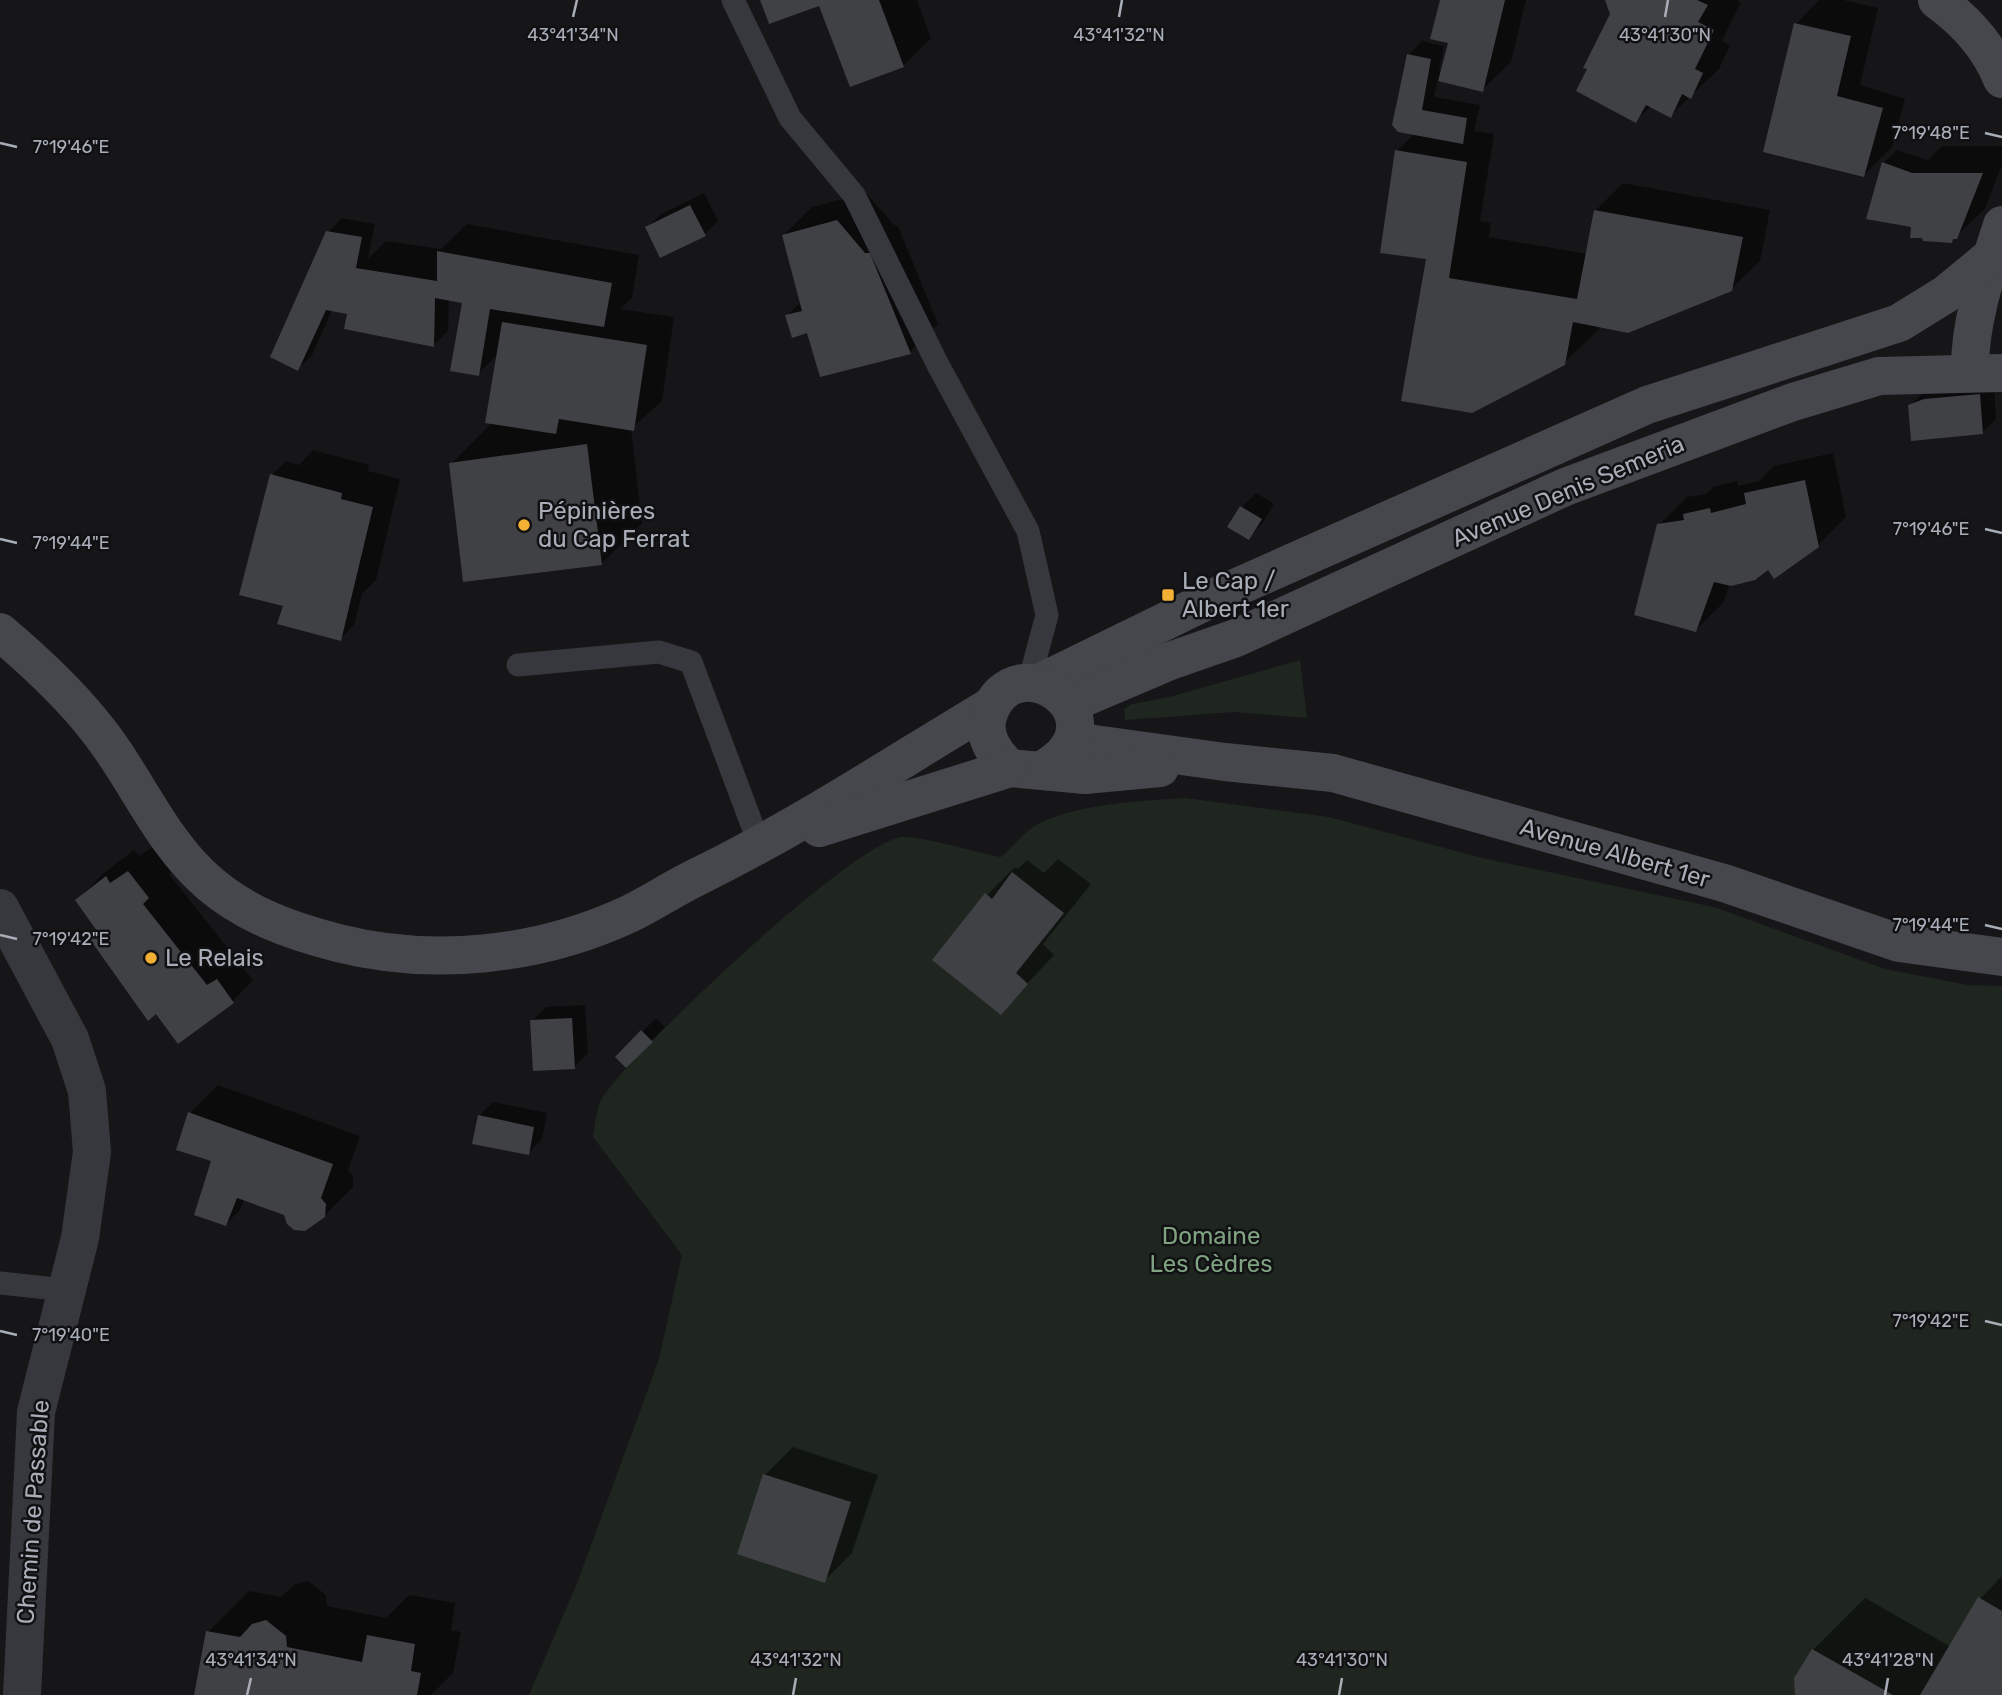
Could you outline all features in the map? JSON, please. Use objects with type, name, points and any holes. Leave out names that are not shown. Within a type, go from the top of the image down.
[{"type":"main road","points":[[1937,0],[1959,16],[1999,63]]},
{"type":"main road","name":"Avenue Denis Semeria","points":[[1046,689],[1219,595],[1647,405],[1899,323],[1946,294],[1997,240]]},
{"type":"main road","name":"Avenue Denis Semeria","points":[[1986,372],[1969,349],[1997,240]]},
{"type":"main road","name":"Avenue Denis Semeria","points":[[1046,689],[1170,661],[1236,638],[1566,486],[1793,402],[1879,376],[1986,372]]},
{"type":"main road","points":[[1647,405],[1664,449]]},
{"type":"main road","points":[[0,632],[36,663],[95,725],[140,797],[181,853],[208,882],[239,905],[279,926],[373,952],[424,956],[480,954],[521,948],[577,934],[629,914],[760,846],[991,706],[1003,692],[1046,689],[1075,722],[1073,741],[1061,759],[760,846]]},
{"type":"main road","points":[[991,706],[986,724],[989,742],[1026,769]]},
{"type":"main road","name":"Avenue Albert 1er","points":[[1073,741],[1333,774],[1724,883],[1899,943],[2002,957]]},
{"type":"main road","name":"Avenue Albert 1er","points":[[1026,769],[1085,775],[1225,762]]},
{"type":"street","name":"Chemin de Passable","points":[[0,908],[70,1039],[88,1091],[92,1153],[79,1238],[36,1412],[22,1695]]},
{"type":"lane","points":[[733,0],[790,118],[854,195],[938,365],[1028,531],[1047,615],[1046,689]]},
{"type":"lane","points":[[518,665],[659,652],[691,662],[760,846]]},
{"type":"lane","points":[[0,1283],[65,1290]]},
{"type":"green space","points":[[1300,660],[1307,718],[1234,712],[1125,720],[1124,709],[1132,704],[1169,697]]},
{"type":"green space","name":"Domaine Les Cèdres","points":[[1185,798],[1329,817],[1482,858],[1714,907],[1885,969],[1968,985],[2002,986],[2002,1695],[529,1695],[578,1581],[659,1359],[682,1255],[593,1137],[601,1100],[653,1040],[744,953],[839,873],[877,847],[902,837],[911,837],[1001,857],[1033,827],[1066,813],[1107,805]]},
{"type":"building","points":[[760,0],[879,0],[904,67],[850,87],[819,6],[769,24]]},
{"type":"building","points":[[1440,0],[1505,0],[1483,92],[1438,81],[1448,43],[1430,39]]},
{"type":"building","points":[[1605,0],[1697,0],[1708,5],[1698,22],[1714,30],[1695,69],[1703,73],[1691,99],[1682,94],[1671,118],[1646,105],[1636,123],[1576,91],[1587,69],[1583,68],[1610,14]]},
{"type":"building","points":[[1794,23],[1851,36],[1837,96],[1883,108],[1864,177],[1763,152]]},
{"type":"building","points":[[1407,54],[1431,59],[1422,110],[1467,118],[1463,144],[1398,132],[1392,125]]},
{"type":"building","points":[[1395,150],[1467,162],[1449,278],[1577,299],[1594,210],[1743,237],[1732,291],[1628,333],[1573,322],[1565,365],[1472,413],[1401,401],[1426,259],[1380,253]]},
{"type":"building","points":[[1882,162],[1912,173],[1983,173],[1957,239],[1953,239],[1952,243],[1923,241],[1922,238],[1910,238],[1911,227],[1866,219]]},
{"type":"building","points":[[690,205],[706,236],[660,258],[645,227]]},
{"type":"building","points":[[837,220],[865,253],[870,253],[911,354],[820,377],[807,333],[792,338],[785,315],[802,311],[782,235]]},
{"type":"building","points":[[326,231],[362,237],[356,268],[437,281],[437,251],[612,283],[604,327],[490,309],[479,376],[450,371],[462,303],[435,298],[434,347],[344,329],[347,314],[326,310],[298,371],[270,357]]},
{"type":"building","points":[[502,322],[647,345],[634,431],[559,419],[556,434],[485,423]]},
{"type":"building","points":[[1980,394],[1983,434],[1911,441],[1908,405],[1924,399]]},
{"type":"building","points":[[587,444],[602,565],[463,582],[449,463]]},
{"type":"building","points":[[270,474],[342,493],[341,499],[373,507],[341,641],[277,624],[283,606],[239,595]]},
{"type":"building","points":[[1805,480],[1819,547],[1774,579],[1768,570],[1755,580],[1731,586],[1714,582],[1696,632],[1634,615],[1657,524],[1684,520],[1683,514],[1710,508],[1711,513],[1746,504],[1744,493]]},
{"type":"building","points":[[1240,506],[1262,519],[1249,540],[1227,527]]},
{"type":"building","name":"Le Relais","points":[[128,871],[149,898],[143,904],[207,985],[217,979],[234,1003],[178,1044],[156,1014],[148,1021],[89,938],[97,931],[75,900],[106,876],[110,883]]},
{"type":"building","points":[[1012,872],[1064,913],[1016,973],[1028,984],[1001,1015],[932,960],[985,893],[992,899]]},
{"type":"building","points":[[572,1018],[575,1069],[533,1071],[530,1020]]},
{"type":"building","points":[[641,1030],[653,1042],[626,1068],[615,1057]]},
{"type":"building","points":[[188,1112],[333,1164],[321,1198],[326,1204],[325,1217],[305,1231],[294,1230],[287,1224],[284,1215],[237,1198],[226,1226],[194,1215],[211,1161],[176,1150]]},
{"type":"building","points":[[478,1115],[534,1127],[529,1155],[472,1144]]},
{"type":"building","points":[[763,1474],[851,1502],[825,1583],[737,1554]]},
{"type":"building","points":[[1978,1597],[2002,1611],[2002,1695],[1920,1695]]},
{"type":"building","points":[[266,1620],[286,1636],[287,1647],[362,1662],[367,1635],[415,1644],[411,1671],[421,1673],[417,1695],[194,1695],[206,1631],[240,1637],[252,1624]]},
{"type":"building","points":[[1812,1649],[1893,1695],[1795,1695],[1794,1678]]},
{"type":"place","name":"Pépinières du Cap Ferrat","points":[[524,525]]},
{"type":"place","name":"Le Cap / Albert 1er","points":[[1168,595]]},
{"type":"place","name":"Le Relais","points":[[151,958]]}]
